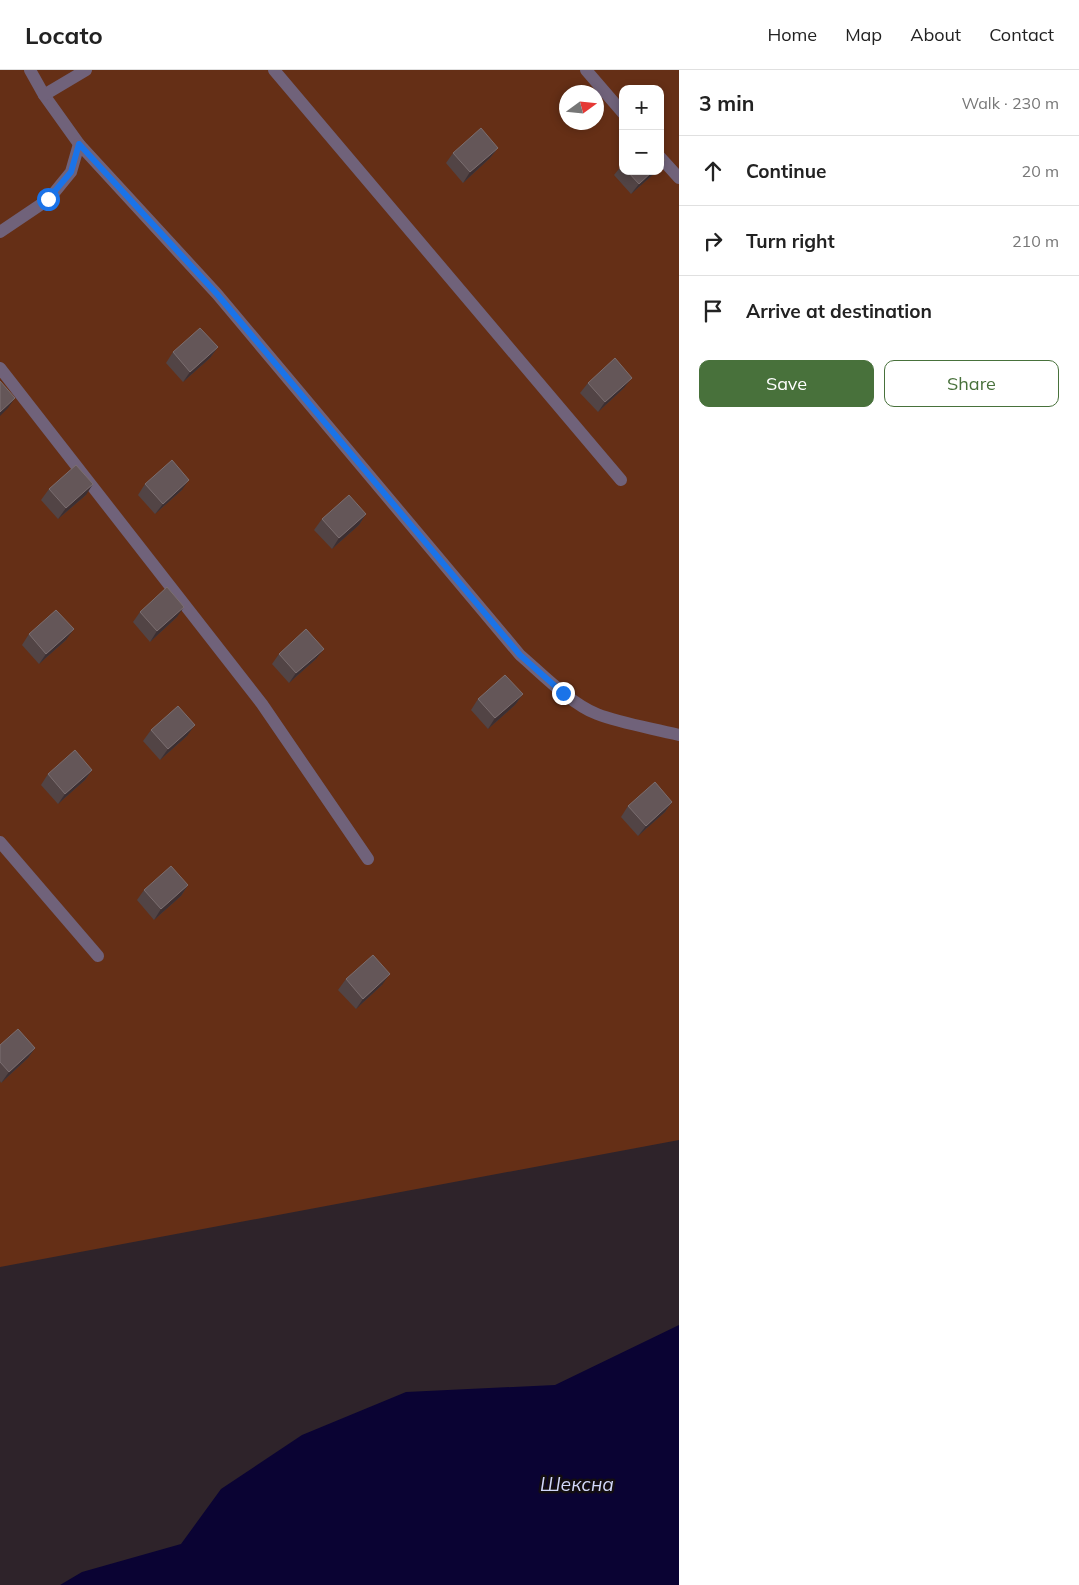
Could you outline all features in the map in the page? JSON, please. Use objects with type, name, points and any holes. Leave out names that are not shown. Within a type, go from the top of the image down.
[{"type":"street","points":[[30,70],[44,94],[79,144],[217,294],[520,655],[563,693],[595,713],[679,735]]},
{"type":"street","points":[[44,94],[86,70]]},
{"type":"street","points":[[274,70],[621,480]]},
{"type":"street","points":[[586,70],[619,108]]},
{"type":"street","points":[[0,232],[48,199],[71,172],[79,144]]},
{"type":"street","points":[[664,161],[679,178]]},
{"type":"street","points":[[0,368],[262,704],[368,860]]},
{"type":"street","points":[[0,842],[98,956]]},
{"type":"shaded area","points":[[0,70],[679,70],[679,1140],[0,1267]]},
{"type":"water","name":"Шексна","points":[[679,1325],[679,1585],[60,1585],[82,1572],[181,1544],[221,1489],[302,1435],[406,1392],[555,1385]]},
{"type":"building","points":[[481,128],[498,148],[470,172],[453,153]]},
{"type":"building","points":[[631,175],[649,175],[639,184]]},
{"type":"building","points":[[200,328],[218,347],[190,372],[173,352]]},
{"type":"building","points":[[615,358],[632,378],[605,402],[588,383]]},
{"type":"building","points":[[0,381],[15,398],[0,412]]},
{"type":"building","points":[[172,460],[189,480],[163,504],[145,484]]},
{"type":"building","points":[[76,465],[93,484],[66,508],[49,489]]},
{"type":"building","points":[[349,495],[366,514],[339,538],[322,519]]},
{"type":"building","points":[[167,587],[184,607],[157,631],[140,612]]},
{"type":"building","points":[[56,610],[74,629],[46,654],[29,634]]},
{"type":"building","points":[[306,629],[324,649],[296,673],[279,654]]},
{"type":"building","points":[[505,675],[523,694],[495,718],[478,699]]},
{"type":"building","points":[[178,706],[195,725],[168,749],[151,730]]},
{"type":"building","points":[[75,750],[92,770],[65,794],[48,774]]},
{"type":"building","points":[[655,782],[672,802],[646,826],[628,806]]},
{"type":"building","points":[[171,866],[188,885],[161,909],[144,890]]},
{"type":"building","points":[[373,955],[390,974],[363,999],[346,979]]},
{"type":"building","points":[[18,1029],[35,1048],[9,1072],[0,1062],[0,1045]]},
{"type":"route","points":[[48,199],[71,172],[79,144],[217,294],[520,655],[563,693]]}]
